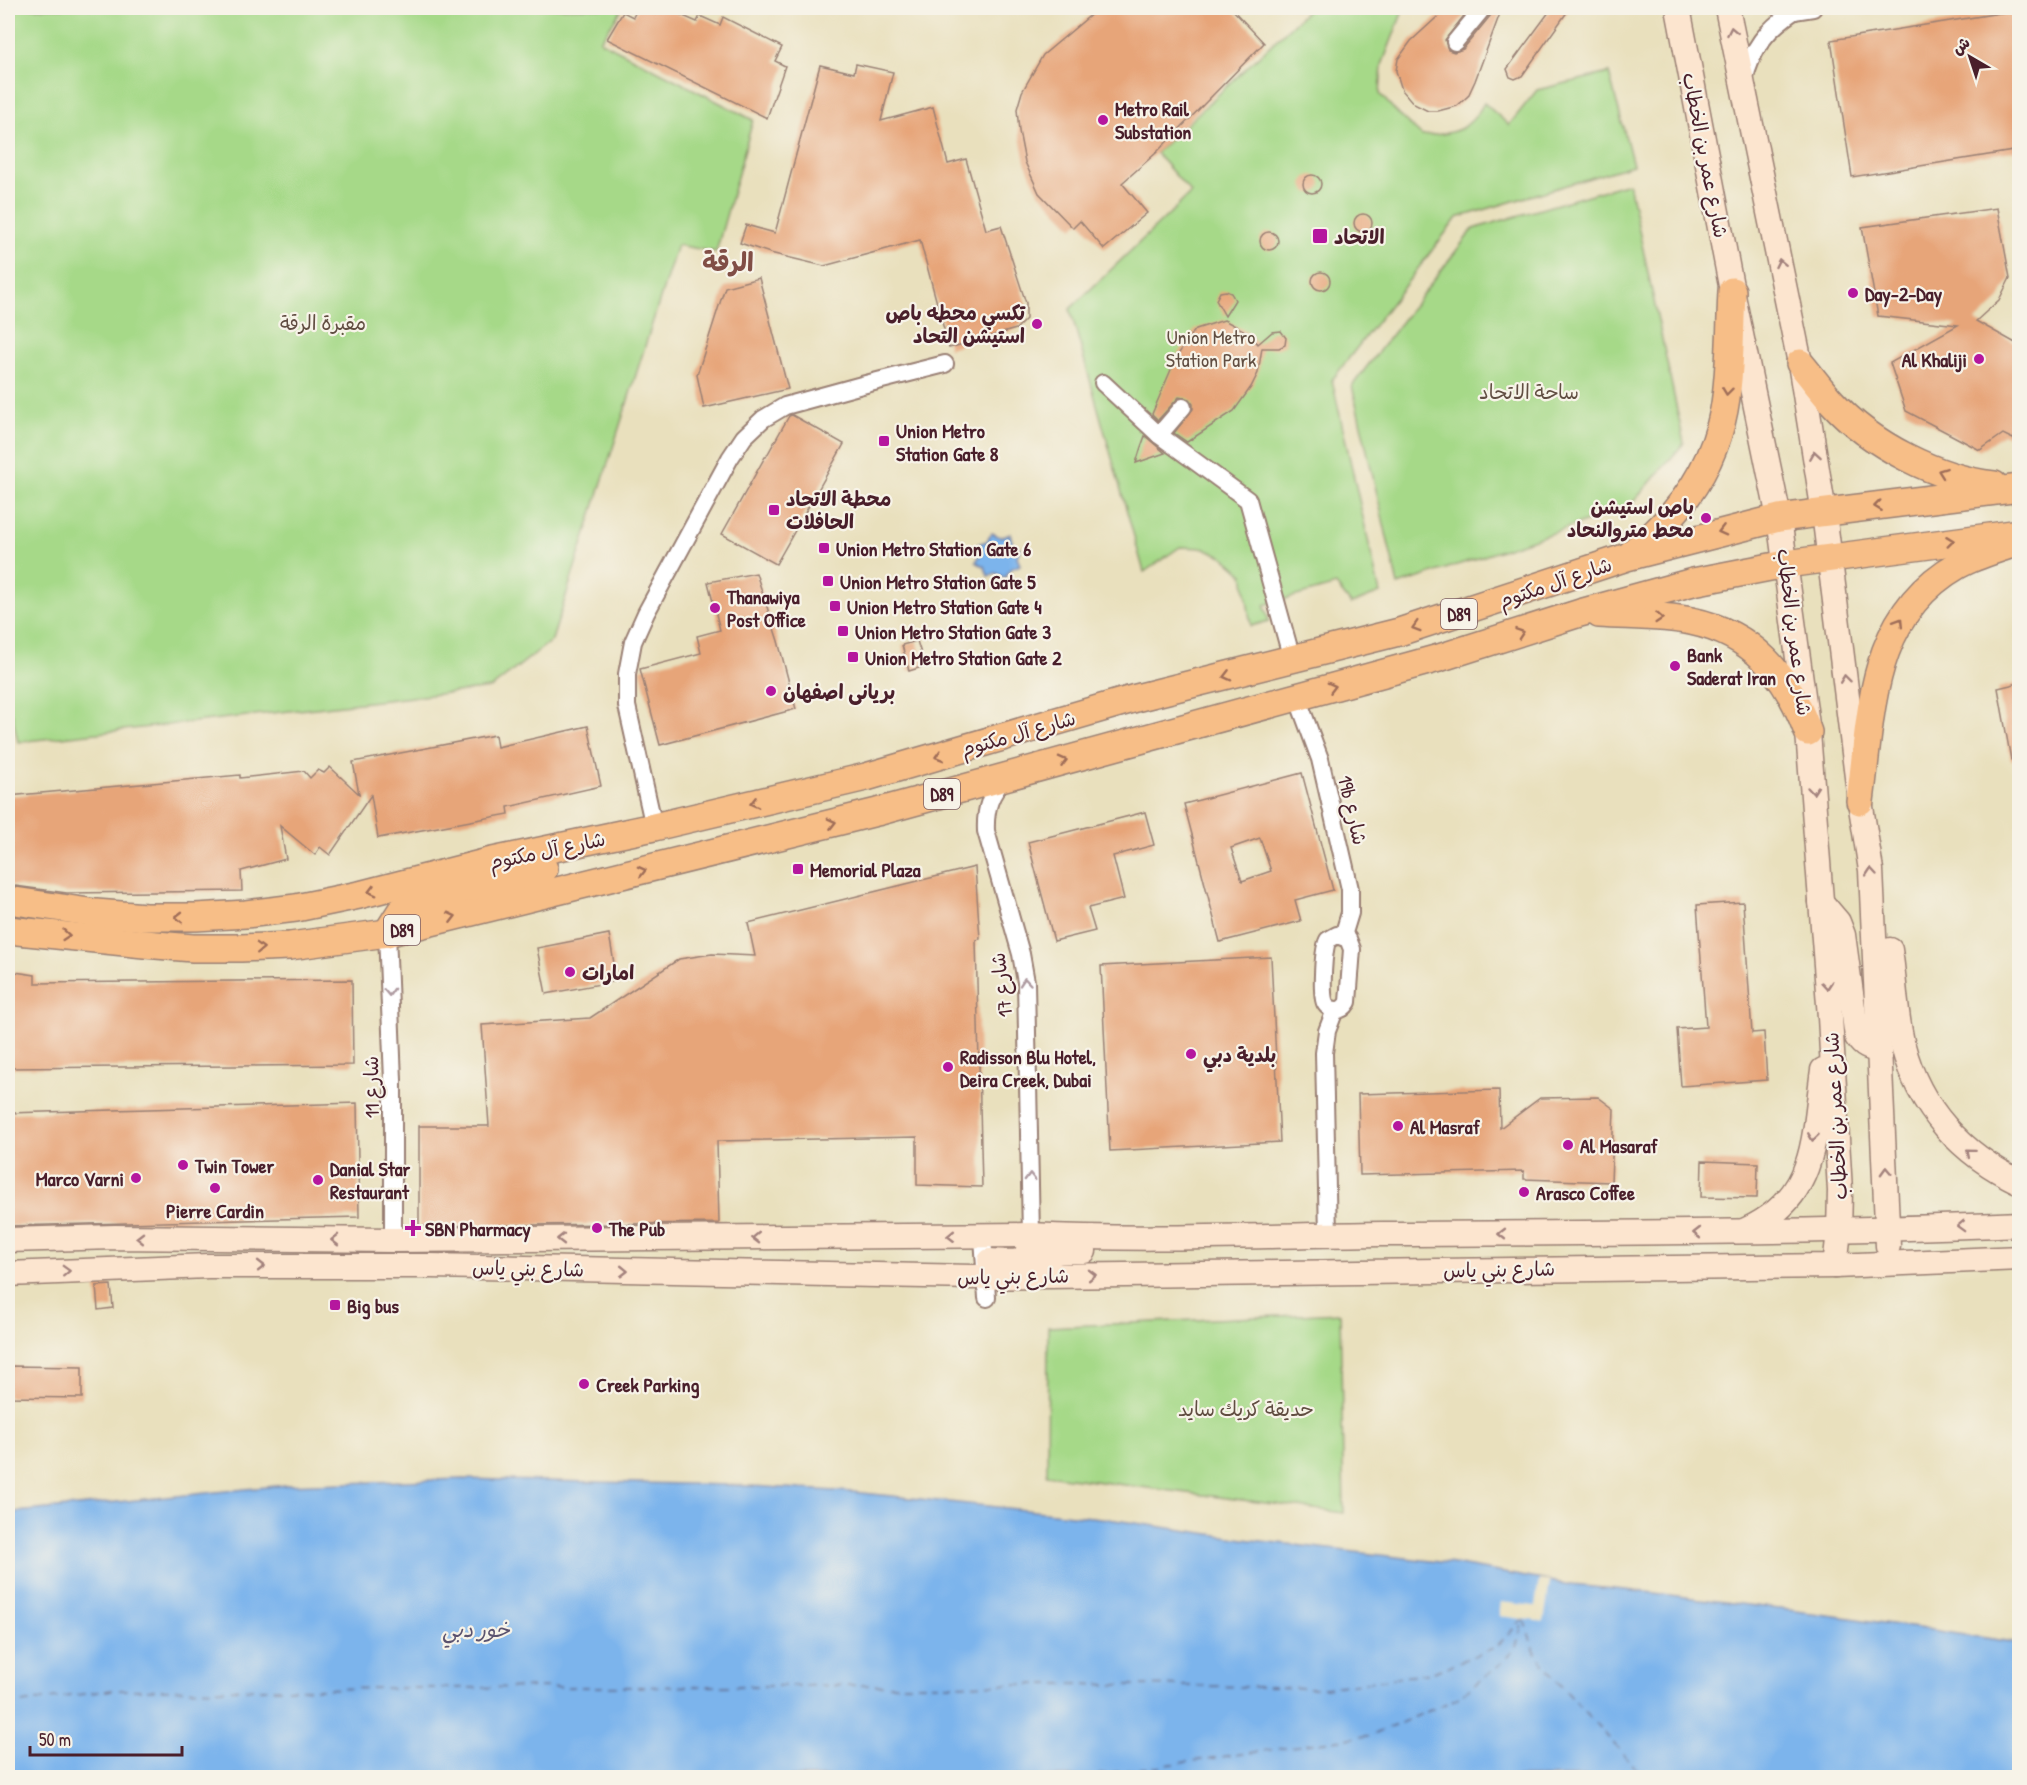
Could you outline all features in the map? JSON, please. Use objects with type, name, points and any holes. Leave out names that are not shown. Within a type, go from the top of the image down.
[{"type":"main road","name":"شارع عمر بن الخطاب","points":[[1678,8],[1732,291],[1779,518],[1808,732],[1830,1017],[1840,1191],[1835,1266]]},
{"type":"main road","points":[[1727,8],[1800,363],[1824,513],[1860,801],[1871,870],[1888,1263]]},
{"type":"main road","points":[[1627,557],[1657,533],[1682,505],[1703,472],[1716,442],[1724,411],[1728,378],[1732,291]]},
{"type":"main road","points":[[1800,363],[1833,404],[1873,438],[1908,458],[1945,474],[2019,488]]},
{"type":"main road","name":"شارع آل مكتوم","points":[[8,900],[96,913],[146,917],[246,914],[296,908],[488,862],[654,827],[866,777],[1137,698],[1346,647],[1441,620],[1627,557],[1779,518],[2019,488]]},
{"type":"main road","name":"شارع آل مكتوم","points":[[8,930],[193,948],[290,946],[387,933],[877,812],[1439,658],[1580,613],[1693,582],[1786,564],[2019,533]]},
{"type":"main road","points":[[1860,801],[1879,667],[1886,645],[1897,624],[1924,589],[1941,575],[1969,559],[2019,541]]},
{"type":"main road","points":[[1580,613],[1689,621],[1715,628],[1740,640],[1763,658],[1783,679],[1798,704],[1808,732]]},
{"type":"main road","points":[[866,777],[877,812]]},
{"type":"main road","points":[[387,933],[401,911],[425,898],[589,857],[619,846],[654,827]]},
{"type":"main road","points":[[1821,902],[1830,911],[1844,934],[1857,1037],[1862,1044],[1871,1049],[1880,1050]]},
{"type":"main road","points":[[1874,907],[1889,941],[1903,1046],[1924,1098],[1958,1142],[2001,1174],[2019,1182]]},
{"type":"main road","points":[[1741,1233],[1765,1221],[1784,1205],[1800,1184],[1810,1158],[1830,1017]]},
{"type":"main road","name":"شارع بني ياس","points":[[8,1240],[115,1237],[393,1240],[1741,1233],[2019,1224]]},
{"type":"main road","points":[[985,1279],[1024,1258],[1029,1249],[1031,1235]]},
{"type":"main road","points":[[1032,1276],[1041,1260],[1048,1254],[1058,1251],[1239,1251],[1264,1247],[1288,1236]]},
{"type":"main road","name":"شارع بني ياس","points":[[8,1274],[208,1266],[438,1266],[689,1272],[735,1263],[985,1279],[1032,1276],[1835,1266],[2019,1258]]},
{"type":"street","points":[[1455,42],[1483,8]]},
{"type":"street","points":[[1743,88],[1748,65],[1759,43],[1787,9],[1813,8]]},
{"type":"street","points":[[654,827],[627,706],[627,674],[633,642],[646,613],[730,458],[750,431],[763,419],[785,406],[945,364]]},
{"type":"street","points":[[1103,383],[1159,435],[1248,500],[1292,659]]},
{"type":"street","points":[[1159,435],[1184,407]]},
{"type":"street","name":"19b شارع","points":[[1297,697],[1320,759],[1350,889],[1350,913],[1343,936]]},
{"type":"street","name":"شارع 17","points":[[1007,776],[996,787],[985,816],[986,831],[1021,954],[1026,982],[1031,1235]]},
{"type":"street","name":"شارع 11","points":[[387,933],[393,1080],[393,1240]]},
{"type":"street","points":[[1332,936],[1343,936],[1351,944],[1352,949],[1350,997],[1345,1006],[1335,1010],[1323,1000],[1325,945],[1332,936]]},
{"type":"street","points":[[1328,1235],[1324,1053],[1327,1031],[1335,1010]]},
{"type":"street","points":[[983,1237],[985,1279]]},
{"type":"green space","name":"مقبرة الرقة","points":[[8,8],[623,8],[600,41],[753,120],[716,252],[677,245],[552,640],[491,688],[18,742],[12,714],[8,709]]},
{"type":"green space","name":"Union Metro Station Park","points":[[1310,8],[1404,8],[1382,65],[1380,94],[1422,136],[1459,130],[1472,120],[1484,103],[1509,125],[1537,90],[1609,73],[1633,165],[1457,218],[1332,380],[1380,593],[1351,604],[1336,585],[1264,605],[1269,621],[1251,626],[1243,574],[1222,556],[1204,548],[1180,547],[1144,572],[1070,309],[1191,193],[1156,153]]},
{"type":"green space","name":"ساحة الاتحاد","points":[[1629,183],[1684,443],[1629,507],[1398,585],[1352,386],[1473,229]]},
{"type":"green space","name":"حديقة كريك سايد","points":[[1340,1313],[1344,1513],[1047,1475],[1048,1327]]},
{"type":"water","points":[[992,533],[1000,537],[1010,534],[1013,545],[1021,548],[1017,556],[1020,565],[1010,569],[1005,578],[996,573],[988,576],[985,567],[976,562],[981,553],[978,544],[987,541]]},
{"type":"water","name":"خور دبي","points":[[462,1479],[731,1485],[853,1492],[1101,1518],[1244,1539],[1448,1563],[1571,1585],[1646,1592],[1843,1617],[2019,1643],[2019,1777],[8,1777],[8,1513],[286,1485]]},
{"type":"pier","points":[[1539,1580],[1550,1581],[1544,1622],[1499,1616],[1501,1602],[1535,1606]]},
{"type":"building","points":[[638,8],[665,8],[697,22],[700,16],[720,25],[723,17],[782,47],[775,61],[785,66],[767,118],[607,39],[623,12],[633,17]]},
{"type":"building","name":"Metro Rail Substation","points":[[1099,8],[1231,8],[1264,43],[1156,153],[1122,183],[1147,213],[1104,249],[1080,221],[1073,228],[1039,193],[1025,162],[1017,109],[1022,92],[1043,55]]},
{"type":"building","points":[[1447,8],[1470,8],[1445,40],[1448,50],[1454,52],[1463,49],[1491,15],[1493,8],[1502,8],[1468,96],[1457,106],[1428,111],[1414,104],[1402,90],[1396,71],[1398,59],[1411,41]]},
{"type":"building","points":[[1552,8],[1570,8],[1522,76],[1515,79],[1510,77],[1507,69]]},
{"type":"building","points":[[2019,10],[2019,150],[1852,177],[1831,40]]},
{"type":"building","points":[[856,64],[893,72],[881,121],[933,107],[948,164],[966,159],[986,230],[1001,226],[1026,303],[1026,319],[1016,329],[949,348],[920,240],[824,266],[740,243],[746,225],[775,233],[820,65],[854,73]]},
{"type":"building","points":[[1312,175],[1318,178],[1321,184],[1318,190],[1312,193],[1306,190],[1303,184],[1306,178]]},
{"type":"building","points":[[1997,208],[2010,278],[1999,300],[1976,321],[2019,345],[2019,431],[2013,439],[2003,434],[1980,450],[1906,411],[1890,363],[1958,325],[1878,316],[1862,227]]},
{"type":"building","points":[[1363,214],[1369,217],[1372,223],[1369,229],[1363,232],[1357,229],[1354,223],[1357,217]]},
{"type":"building","points":[[1269,232],[1275,235],[1278,241],[1275,247],[1269,250],[1263,247],[1260,241],[1263,235]]},
{"type":"building","points":[[1321,272],[1327,275],[1330,281],[1327,287],[1321,290],[1315,287],[1312,281],[1315,275]]},
{"type":"building","points":[[759,278],[788,389],[704,408],[697,375],[725,287]]},
{"type":"building","points":[[1220,292],[1231,293],[1235,300],[1225,316],[1216,300]]},
{"type":"building","points":[[1224,320],[1247,332],[1258,344],[1272,332],[1281,331],[1286,338],[1285,345],[1279,348],[1262,348],[1258,373],[1234,411],[1187,442],[1174,433],[1193,409],[1193,404],[1189,399],[1179,397],[1158,420],[1152,414],[1176,358],[1188,339],[1196,329]]},
{"type":"building","points":[[792,415],[844,444],[776,564],[722,534],[789,416]]},
{"type":"building","points":[[1145,436],[1165,453],[1136,463],[1141,447]]},
{"type":"building","points":[[756,573],[778,641],[796,709],[660,745],[640,669],[701,653],[697,636],[720,630],[708,582]]},
{"type":"building","points":[[917,641],[925,666],[909,671],[902,645]]},
{"type":"building","points":[[2019,683],[2019,759],[2011,760],[1998,688]]},
{"type":"building","points":[[588,726],[601,786],[508,807],[509,814],[378,838],[371,795],[330,855],[320,847],[315,855],[280,826],[286,859],[241,871],[242,891],[67,893],[8,885],[8,796],[304,771],[310,778],[318,770],[324,773],[330,767],[359,794],[353,762],[495,735],[497,747]]},
{"type":"building","points":[[1302,773],[1333,890],[1295,900],[1301,921],[1220,942],[1184,804]],"holes":[[[1260,838],[1271,871],[1242,881],[1231,848]]]},
{"type":"building","points":[[1145,812],[1154,845],[1113,856],[1124,899],[1088,908],[1095,931],[1054,941],[1028,842]]},
{"type":"building","points":[[975,867],[980,939],[976,940],[982,1187],[917,1185],[917,1137],[717,1141],[719,1223],[419,1226],[419,1126],[489,1126],[482,1025],[590,1018],[679,959],[712,954],[755,956],[748,923]]},
{"type":"building","points":[[1743,902],[1752,1033],[1764,1032],[1767,1080],[1681,1086],[1677,1029],[1706,1027],[1697,905]]},
{"type":"building","points":[[609,934],[617,981],[546,994],[537,948]]},
{"type":"building","name":"بلدية دبي","points":[[1271,957],[1280,1142],[1110,1151],[1101,966]]},
{"type":"building","points":[[8,971],[35,975],[35,983],[352,980],[353,1065],[8,1068]]},
{"type":"building","points":[[1499,1090],[1500,1128],[1540,1098],[1598,1097],[1614,1109],[1611,1182],[1524,1179],[1524,1171],[1360,1175],[1358,1094]]},
{"type":"building","name":"Twin Tower","points":[[357,1103],[359,1217],[8,1226],[8,1113]]},
{"type":"building","points":[[1702,1161],[1758,1163],[1757,1198],[1701,1197]]},
{"type":"building","points":[[111,1285],[113,1308],[98,1310],[96,1286]]},
{"type":"building","points":[[8,1366],[82,1367],[82,1398],[8,1397]]},
{"type":"ferry route","points":[[8,1705],[112,1690],[1065,1684],[1325,1688],[1431,1673],[1496,1647],[1523,1619]]},
{"type":"ferry route","points":[[1524,1620],[1535,1652],[1554,1678],[1645,1778]]},
{"type":"ferry route","points":[[1070,1778],[1373,1735],[1456,1699],[1500,1665],[1516,1647],[1523,1621]]},
{"type":"place","name":"Metro Rail Substation","points":[[1103,120]]},
{"type":"place","name":"الاتحاد","points":[[1320,236]]},
{"type":"place","name":"Day-2-Day","points":[[1853,293]]},
{"type":"place","name":"تكسي محطه باص استيشن التحاد","points":[[1037,324]]},
{"type":"place","name":"Al Khaliji","points":[[1979,359]]},
{"type":"place","name":"Union Metro Station Gate 8","points":[[884,441]]},
{"type":"place","name":"محطة الاتحاد الحافلات","points":[[774,510]]},
{"type":"place","name":"باص استيشن محط متروالنحاد","points":[[1706,518]]},
{"type":"place","name":"Union Metro Station Gate 6","points":[[824,548]]},
{"type":"place","name":"Union Metro Station Gate 5","points":[[828,581]]},
{"type":"place","name":"Union Metro Station Gate 4","points":[[835,606]]},
{"type":"place","name":"Thanawiya Post Office","points":[[715,608]]},
{"type":"place","name":"Union Metro Station Gate 3","points":[[843,631]]},
{"type":"place","name":"Union Metro Station Gate 2","points":[[853,657]]},
{"type":"place","name":"Bank Saderat Iran","points":[[1675,666]]},
{"type":"place","name":"بریانی اصفهان","points":[[771,691]]},
{"type":"place","name":"Memorial Plaza","points":[[798,869]]},
{"type":"place","name":"امارات","points":[[570,972]]},
{"type":"place","name":"بلدية دبي","points":[[1191,1054]]},
{"type":"place","name":"Radisson Blu Hotel, Deira Creek, Dubai","points":[[948,1067]]},
{"type":"place","name":"Al Masraf","points":[[1398,1126]]},
{"type":"place","name":"Al Masaraf","points":[[1568,1145]]},
{"type":"place","name":"Twin Tower","points":[[183,1165]]},
{"type":"place","name":"Marco Varni","points":[[136,1178]]},
{"type":"place","name":"Danial Star Restaurant","points":[[318,1180]]},
{"type":"place","name":"Pierre Cardin","points":[[215,1188]]},
{"type":"place","name":"Arasco Coffee","points":[[1524,1192]]},
{"type":"place","name":"SBN Pharmacy","points":[[413,1228]]},
{"type":"place","name":"The Pub","points":[[597,1228]]},
{"type":"place","name":"Big bus","points":[[335,1305]]},
{"type":"place","name":"Creek Parking","points":[[584,1384]]},
{"type":"district","name":"الرقة","points":[[728,261]]}]
